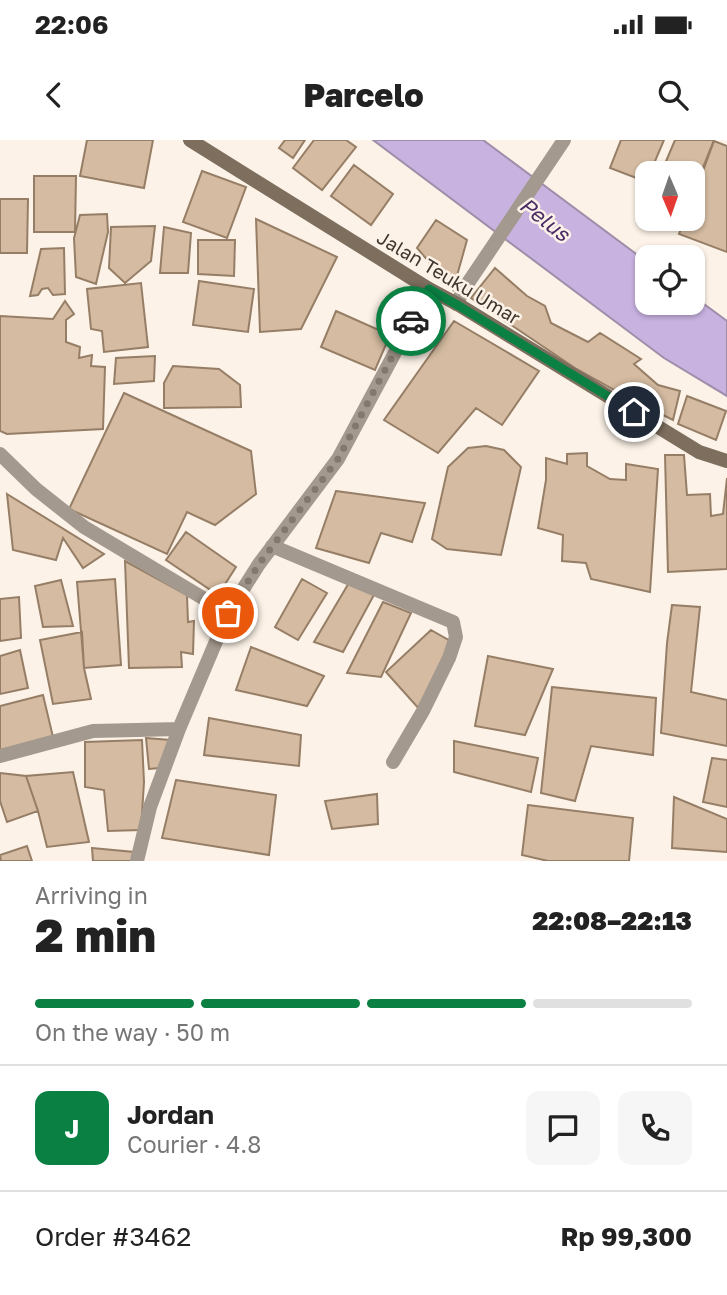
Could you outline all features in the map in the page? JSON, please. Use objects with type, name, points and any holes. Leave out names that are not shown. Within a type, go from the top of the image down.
[{"type":"main road","name":"Jalan Teuku Umar","points":[[190,140],[429,289],[699,452],[727,461]]},
{"type":"street","points":[[456,304],[564,140]]},
{"type":"street","points":[[138,861],[150,807],[179,729],[228,613],[259,564],[338,459],[429,289]]},
{"type":"street","points":[[1,458],[84,527],[228,613]]},
{"type":"street","points":[[272,546],[453,622],[456,637],[449,658],[393,762]]},
{"type":"street","points":[[0,755],[93,731],[179,729]]},
{"type":"water","name":"Pelus","points":[[373,140],[483,140],[635,253],[635,315],[705,315],[705,305],[727,321],[727,396],[664,358]]},
{"type":"building","points":[[87,140],[153,140],[144,188],[80,176]]},
{"type":"building","points":[[285,140],[305,140],[293,158],[279,148]]},
{"type":"building","points":[[314,140],[346,140],[356,147],[322,190],[293,168]]},
{"type":"building","points":[[621,140],[664,140],[655,161],[635,161],[635,177],[610,168]]},
{"type":"building","points":[[675,140],[714,140],[705,162],[666,161]]},
{"type":"building","points":[[714,141],[727,146],[727,252],[679,234],[680,231],[705,231],[705,165]]},
{"type":"building","points":[[354,165],[393,194],[371,225],[331,196]]},
{"type":"building","points":[[202,171],[246,187],[227,238],[183,222]]},
{"type":"building","points":[[34,176],[76,176],[75,232],[34,232]]},
{"type":"building","points":[[0,199],[28,199],[27,253],[0,253]]},
{"type":"building","points":[[107,214],[108,232],[96,284],[76,277],[74,238],[80,215]]},
{"type":"building","points":[[256,219],[337,257],[301,329],[260,332]]},
{"type":"building","points":[[436,220],[467,240],[453,290],[417,248]]},
{"type":"building","points":[[155,226],[151,261],[125,283],[109,268],[111,227]]},
{"type":"building","points":[[164,227],[191,233],[188,273],[160,273]]},
{"type":"building","points":[[198,240],[235,240],[234,276],[198,274]]},
{"type":"building","points":[[64,248],[65,294],[53,295],[48,288],[42,289],[38,295],[30,296],[41,249]]},
{"type":"building","points":[[495,268],[527,296],[545,306],[551,323],[588,342],[600,333],[641,359],[634,364],[658,385],[680,391],[673,420],[575,368],[471,298]]},
{"type":"building","points":[[199,281],[254,289],[248,332],[193,325]]},
{"type":"building","points":[[141,283],[148,347],[104,352],[102,331],[91,329],[87,289]]},
{"type":"building","points":[[65,301],[74,314],[66,320],[66,342],[80,347],[79,358],[92,355],[91,366],[105,367],[103,429],[7,434],[0,431],[0,316],[53,319]]},
{"type":"building","points":[[336,311],[390,335],[375,370],[321,347]]},
{"type":"building","points":[[454,321],[539,371],[502,425],[476,408],[438,453],[384,420]]},
{"type":"building","points":[[155,356],[154,381],[114,384],[116,358]]},
{"type":"building","points":[[173,366],[219,369],[240,385],[241,407],[164,408],[164,383]]},
{"type":"building","points":[[124,393],[251,451],[256,494],[215,525],[187,512],[167,554],[69,509]]},
{"type":"building","points":[[687,396],[726,411],[716,440],[678,424]]},
{"type":"building","points":[[486,446],[504,450],[521,467],[501,555],[447,549],[432,539],[448,467],[468,448]]},
{"type":"building","points":[[587,453],[587,466],[610,479],[626,480],[626,464],[658,469],[650,592],[591,579],[586,563],[562,561],[563,535],[538,528],[546,480],[546,458],[567,464],[567,454]]},
{"type":"building","points":[[665,455],[684,455],[687,495],[710,494],[711,516],[723,514],[727,478],[727,569],[668,572]]},
{"type":"building","points":[[336,491],[425,503],[412,542],[381,533],[369,563],[316,548]]},
{"type":"building","points":[[7,494],[104,554],[83,568],[63,538],[56,560],[13,550]]},
{"type":"building","points":[[186,532],[236,567],[218,595],[166,560]]},
{"type":"building","points":[[125,561],[187,595],[188,622],[194,621],[193,654],[181,652],[182,667],[129,668]]},
{"type":"building","points":[[115,579],[121,665],[84,668],[77,582]]},
{"type":"building","points":[[302,579],[327,593],[298,640],[275,627]]},
{"type":"building","points":[[61,580],[73,626],[43,627],[35,586]]},
{"type":"building","points":[[350,581],[375,593],[343,652],[314,642]]},
{"type":"building","points":[[19,597],[21,638],[0,641],[0,599]]},
{"type":"building","points":[[383,602],[411,613],[381,677],[347,673]]},
{"type":"building","points":[[672,605],[700,607],[691,692],[727,700],[727,746],[661,733]]},
{"type":"building","points":[[431,630],[452,642],[420,710],[386,672]]},
{"type":"building","points":[[82,632],[84,668],[91,699],[53,704],[40,640]]},
{"type":"building","points":[[251,647],[324,676],[307,706],[236,690]]},
{"type":"building","points":[[20,650],[28,688],[0,694],[0,656]]},
{"type":"building","points":[[488,656],[553,669],[525,735],[475,726]]},
{"type":"building","points":[[552,687],[656,698],[653,755],[591,746],[575,801],[541,793]]},
{"type":"building","points":[[43,695],[53,737],[0,751],[0,706]]},
{"type":"building","points":[[209,718],[301,735],[299,766],[204,755]]},
{"type":"building","points":[[146,738],[170,740],[160,768],[149,769]]},
{"type":"building","points":[[142,740],[144,782],[141,830],[108,831],[104,790],[85,787],[85,742]]},
{"type":"building","points":[[454,741],[538,758],[531,792],[454,772]]},
{"type":"building","points":[[712,758],[727,760],[727,807],[703,802]]},
{"type":"building","points":[[73,772],[89,842],[47,847],[26,776]]},
{"type":"building","points":[[0,773],[26,776],[38,811],[7,822],[0,801]]},
{"type":"building","points":[[176,780],[276,795],[269,855],[162,838]]},
{"type":"building","points":[[377,794],[378,824],[332,829],[325,801]]},
{"type":"building","points":[[674,797],[727,819],[727,852],[672,848]]},
{"type":"building","points":[[528,805],[633,818],[629,861],[548,861],[522,855]]},
{"type":"building","points":[[27,846],[32,861],[1,861],[0,855]]},
{"type":"building","points":[[92,848],[134,852],[133,861],[93,861]]},
{"type":"way so far","points":[[228,613],[259,564],[338,459],[411,321]]},
{"type":"route","points":[[411,321],[429,289],[634,412]]}]
